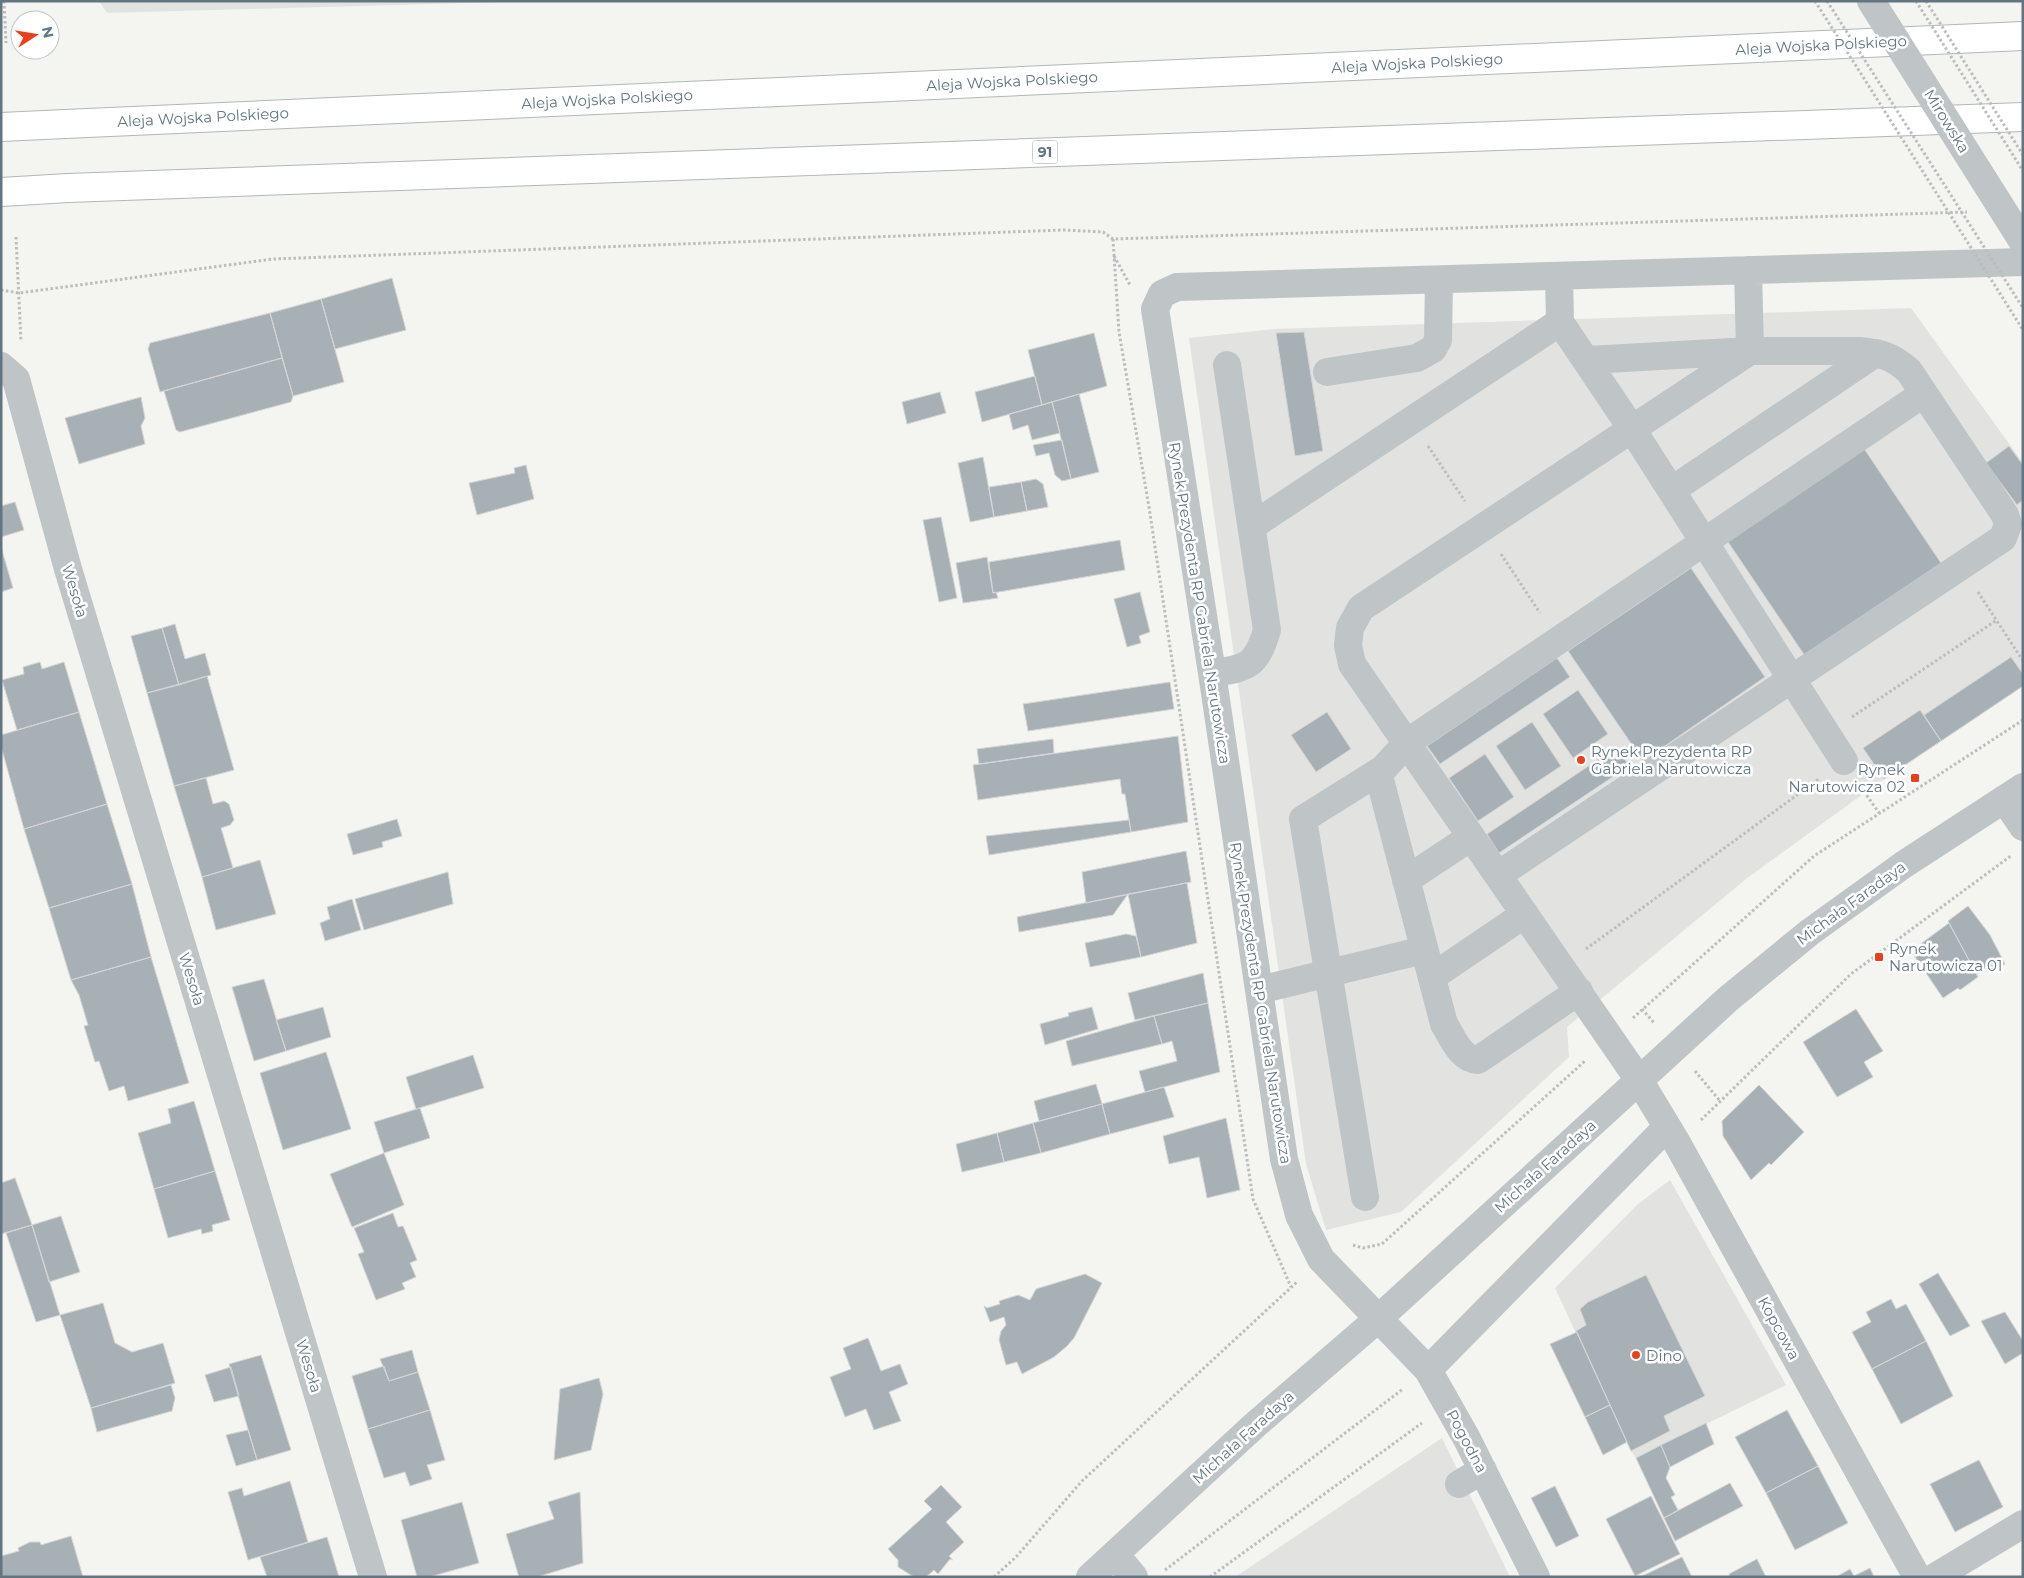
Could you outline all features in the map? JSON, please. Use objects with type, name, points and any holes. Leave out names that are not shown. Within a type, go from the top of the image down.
[{"type":"main road","name":"Aleja Wojska Polskiego","points":[[1,127],[2023,36]]},
{"type":"main road","name":"91","points":[[1,192],[68,188],[2023,117]]},
{"type":"street","name":"Mirowska","points":[[1871,1],[2023,242]]},
{"type":"street","name":"Rynek Prezydenta RP Gabriela Narutowicza","points":[[1379,1318],[1321,1259],[1299,1215],[1284,1160],[1212,673],[1157,334],[1155,309],[1162,294],[1177,287],[2023,262]]},
{"type":"street","points":[[1748,270],[1750,350]]},
{"type":"street","points":[[1560,276],[1560,322],[1588,360],[1844,761]]},
{"type":"street","points":[[1327,372],[1417,358],[1433,349],[1438,340],[1439,280]]},
{"type":"street","points":[[1252,526],[1560,322]]},
{"type":"street","points":[[1498,875],[2003,538],[2008,524],[2004,514],[1908,371],[1895,359],[1876,353],[1750,350],[1588,360]]},
{"type":"street","name":"Kopcowa","points":[[1750,350],[1362,608],[1350,628],[1348,645],[1352,664],[1408,742],[1471,837],[1639,1080],[1917,1577]]},
{"type":"street","points":[[1672,490],[1876,353]]},
{"type":"street","points":[[1212,673],[1240,669],[1252,662],[1261,650],[1267,630],[1227,365]]},
{"type":"street","name":"Wesoła","points":[[9,372],[373,1577]]},
{"type":"street","points":[[1365,1197],[1303,819],[1378,772],[1408,742],[1923,394]]},
{"type":"street","points":[[1378,772],[1444,1024],[1463,1054],[1469,1059],[1478,1060],[1579,991]]},
{"type":"street","points":[[2013,793],[2023,827]]},
{"type":"street","name":"Michała Faradaya","points":[[1090,1577],[1255,1424],[1379,1318],[1728,999],[1810,932],[1903,865],[2013,793]]},
{"type":"street","points":[[1406,880],[1471,837]]},
{"type":"street","points":[[1432,977],[1525,914]]},
{"type":"street","points":[[1259,990],[1424,950]]},
{"type":"street","points":[[1428,1370],[1667,1127]]},
{"type":"street","name":"Pogodna","points":[[1379,1318],[1428,1370],[1483,1470],[1536,1577]]},
{"type":"street","points":[[1459,1484],[1483,1470]]},
{"type":"street","points":[[1935,1577],[2023,1524]]},
{"type":"street","points":[[1115,1554],[1134,1577]]},
{"type":"path","points":[[4,1],[6,43]]},
{"type":"path","points":[[1815,1],[2023,330]]},
{"type":"path","points":[[1828,1],[2023,308]]},
{"type":"path","points":[[1916,1],[2023,170]]},
{"type":"path","points":[[1926,1],[2023,155]]},
{"type":"path","points":[[1,290],[19,293],[274,259],[1063,230],[1103,232],[1113,240],[1974,211]]},
{"type":"path","points":[[9,372],[21,348],[16,237]]},
{"type":"path","points":[[1113,240],[1119,332],[1149,507],[1253,1199],[1291,1288]]},
{"type":"path","points":[[1961,566],[2023,661]]},
{"type":"path","points":[[1826,734],[1997,620]]},
{"type":"path","points":[[994,1577],[1016,1556],[1082,1481],[1321,1259],[1345,1243],[1363,1248],[1382,1244],[1814,856],[2023,720]]},
{"type":"path","points":[[1562,967],[1844,761],[1879,813]]},
{"type":"path","points":[[1852,974],[2015,853]]},
{"type":"path","points":[[1158,1577],[1428,1370]]},
{"type":"shaded area","points":[[99,1],[539,1],[107,13]]},
{"type":"shaded area","name":"Rynek Prezydenta RP Gabriela Narutowicza","points":[[1911,308],[2023,463],[2023,686],[1874,786],[1746,879],[1567,1027],[1569,1057],[1401,1212],[1326,1230],[1306,1164],[1189,338],[1274,329]]},
{"type":"shaded area","points":[[1670,1180],[1786,1385],[1636,1458],[1631,1451],[1555,1288],[1638,1204]]},
{"type":"shaded area","points":[[1442,1438],[1510,1577],[1235,1577]]},
{"type":"building","points":[[392,278],[406,330],[335,349],[321,299]]},
{"type":"building","points":[[321,299],[344,382],[293,396],[270,313]]},
{"type":"building","points":[[270,313],[282,358],[160,392],[148,349],[150,343]]},
{"type":"building","points":[[1304,332],[1323,451],[1295,456],[1276,333]]},
{"type":"building","points":[[1094,333],[1107,386],[1042,405],[1028,350]]},
{"type":"building","points":[[282,358],[293,396],[291,402],[180,432],[176,430],[164,391]]},
{"type":"building","points":[[1035,376],[1042,405],[982,422],[975,392]]},
{"type":"building","points":[[940,392],[946,413],[907,424],[902,402]]},
{"type":"building","points":[[1079,394],[1099,472],[1071,479],[1052,402]]},
{"type":"building","points":[[141,397],[145,418],[141,426],[145,444],[79,464],[65,418]]},
{"type":"building","points":[[1052,402],[1060,433],[1032,440],[1028,425],[1013,430],[1009,414]]},
{"type":"building","points":[[1062,440],[1071,479],[1062,481],[1055,475],[1049,453],[1036,456],[1033,445]]},
{"type":"building","points":[[2009,446],[2023,465],[2023,500],[2017,505],[1986,463]]},
{"type":"building","points":[[1863,447],[1941,563],[1805,656],[1726,539]]},
{"type":"building","points":[[983,457],[994,517],[970,522],[958,463]]},
{"type":"building","points":[[526,465],[534,499],[477,515],[469,483],[515,473],[514,468]]},
{"type":"building","points":[[1036,479],[1043,484],[1048,507],[1027,511],[1021,482]]},
{"type":"building","points":[[1021,482],[1027,511],[994,517],[989,487]]},
{"type":"building","points":[[15,502],[24,530],[1,537],[1,506]]},
{"type":"building","points":[[941,517],[957,598],[939,602],[923,520]]},
{"type":"building","points":[[1120,540],[1125,570],[993,593],[989,562]]},
{"type":"building","points":[[1,547],[13,588],[1,592]]},
{"type":"building","points":[[987,557],[993,593],[996,592],[998,598],[963,603],[956,563]]},
{"type":"building","points":[[1691,568],[1765,677],[1643,761],[1568,651]]},
{"type":"building","points":[[1140,592],[1150,632],[1139,636],[1141,643],[1127,647],[1114,599]]},
{"type":"building","points":[[175,624],[185,659],[205,653],[211,675],[179,685],[162,628]]},
{"type":"building","points":[[162,628],[179,685],[147,693],[131,636]]},
{"type":"building","points":[[2011,657],[2023,674],[2023,686],[1941,741],[1924,715]]},
{"type":"building","points":[[1557,658],[1570,677],[1440,764],[1427,746]]},
{"type":"building","points":[[40,662],[42,669],[64,662],[79,712],[17,730],[2,680],[24,674],[23,667]]},
{"type":"building","points":[[207,676],[234,770],[174,786],[147,693]]},
{"type":"building","points":[[1170,682],[1174,709],[1028,731],[1023,704]]},
{"type":"building","points":[[1578,690],[1608,734],[1573,758],[1543,714]]},
{"type":"building","points":[[1920,710],[1941,741],[1884,779],[1863,748]]},
{"type":"building","points":[[79,712],[107,804],[24,829],[1,746],[1,735]]},
{"type":"building","points":[[1327,712],[1351,749],[1316,772],[1291,735]]},
{"type":"building","points":[[1532,722],[1561,766],[1525,790],[1496,746]]},
{"type":"building","points":[[1178,736],[1188,822],[1131,832],[1125,794],[1122,794],[1120,779],[978,800],[973,765]]},
{"type":"building","points":[[1053,739],[1054,753],[979,764],[977,749]]},
{"type":"building","points":[[1617,747],[1629,766],[1499,853],[1487,834]]},
{"type":"building","points":[[1485,754],[1514,797],[1478,821],[1449,778]]},
{"type":"building","points":[[206,778],[213,804],[224,801],[229,804],[234,820],[230,825],[221,828],[233,868],[202,877],[174,786]]},
{"type":"building","points":[[107,804],[132,884],[49,908],[24,829]]},
{"type":"building","points":[[397,819],[402,836],[382,842],[383,847],[353,855],[347,834]]},
{"type":"building","points":[[1129,820],[1131,832],[989,855],[986,836]]},
{"type":"building","points":[[1186,851],[1191,882],[1086,903],[1082,872]]},
{"type":"building","points":[[260,860],[276,914],[216,930],[202,877]]},
{"type":"building","points":[[448,872],[453,904],[364,930],[355,899]]},
{"type":"building","points":[[1187,883],[1197,943],[1141,957],[1128,894]]},
{"type":"building","points":[[132,884],[151,957],[71,980],[49,908]]},
{"type":"building","points":[[1128,894],[1113,915],[1019,932],[1017,917]]},
{"type":"building","points":[[352,899],[361,930],[325,941],[320,923],[330,919],[327,907]]},
{"type":"building","points":[[1968,906],[1990,935],[2005,964],[1995,972],[1989,965],[1977,974],[1978,977],[1948,921]]},
{"type":"building","points":[[1949,923],[1978,977],[1960,990],[1958,988],[1943,998],[1911,951]]},
{"type":"building","points":[[1126,934],[1136,936],[1141,957],[1090,967],[1085,943]]},
{"type":"building","points":[[151,957],[189,1083],[128,1101],[124,1086],[109,1091],[99,1061],[95,1062],[84,1026],[88,1025],[79,995],[71,980]]},
{"type":"building","points":[[1203,973],[1208,1003],[1135,1020],[1128,993]]},
{"type":"building","points":[[264,979],[286,1051],[254,1061],[232,987]]},
{"type":"building","points":[[1208,1003],[1220,1072],[1145,1092],[1139,1071],[1177,1061],[1172,1041],[1162,1044],[1154,1016]]},
{"type":"building","points":[[323,1007],[331,1037],[286,1051],[276,1020]]},
{"type":"building","points":[[1092,1007],[1098,1029],[1045,1045],[1040,1024],[1069,1016],[1068,1013]]},
{"type":"building","points":[[1856,1009],[1883,1051],[1864,1062],[1873,1077],[1837,1097],[1803,1042]]},
{"type":"building","points":[[1154,1016],[1162,1044],[1072,1066],[1066,1041]]},
{"type":"building","points":[[326,1052],[351,1129],[283,1150],[260,1073]]},
{"type":"building","points":[[473,1055],[484,1088],[416,1109],[406,1077]]},
{"type":"building","points":[[1096,1084],[1102,1104],[1039,1121],[1034,1101]]},
{"type":"building","points":[[1759,1085],[1804,1132],[1771,1165],[1769,1163],[1751,1180],[1723,1136],[1722,1121]]},
{"type":"building","points":[[1164,1087],[1174,1117],[1110,1134],[1102,1104]]},
{"type":"building","points":[[194,1101],[215,1171],[154,1189],[138,1133],[171,1123],[168,1109]]},
{"type":"building","points":[[1102,1104],[1110,1134],[1041,1153],[1033,1123]]},
{"type":"building","points":[[420,1108],[430,1138],[384,1153],[374,1122]]},
{"type":"building","points":[[1226,1118],[1240,1190],[1207,1198],[1199,1157],[1169,1164],[1163,1136]]},
{"type":"building","points":[[1033,1123],[1041,1153],[1004,1162],[997,1133]]},
{"type":"building","points":[[997,1133],[1004,1162],[962,1172],[956,1144]]},
{"type":"building","points":[[384,1153],[404,1205],[352,1227],[330,1174]]},
{"type":"building","points":[[215,1171],[230,1220],[212,1225],[213,1231],[202,1234],[201,1229],[168,1238],[154,1189]]},
{"type":"building","points":[[15,1178],[32,1225],[1,1234],[1,1183]]},
{"type":"building","points":[[393,1213],[398,1227],[403,1226],[417,1260],[410,1263],[416,1277],[402,1283],[405,1289],[376,1300],[358,1254],[364,1252],[354,1228]]},
{"type":"building","points":[[61,1216],[80,1272],[49,1282],[32,1225]]},
{"type":"building","points":[[32,1225],[60,1315],[36,1322],[6,1233]]},
{"type":"building","points":[[1938,1273],[1970,1326],[1950,1336],[1919,1284]]},
{"type":"building","points":[[1085,1274],[1102,1283],[1074,1338],[1054,1357],[1022,1374],[1017,1362],[1006,1365],[999,1340],[1001,1331],[1006,1325],[1004,1317],[990,1322],[984,1306],[987,1308],[1000,1304],[999,1301],[1018,1295],[1030,1300],[1036,1289]]},
{"type":"building","name":"Dino","points":[[1646,1275],[1705,1396],[1664,1416],[1670,1431],[1631,1451],[1576,1331],[1586,1325],[1580,1309],[1588,1302]]},
{"type":"building","points":[[1891,1299],[1896,1309],[1906,1304],[1926,1341],[1872,1369],[1852,1332],[1871,1322],[1866,1312]]},
{"type":"building","points":[[103,1303],[115,1343],[132,1352],[163,1343],[175,1383],[91,1408],[60,1315]]},
{"type":"building","points":[[2005,1312],[2023,1341],[2023,1353],[2005,1364],[1981,1321]]},
{"type":"building","points":[[1577,1332],[1610,1405],[1585,1417],[1550,1344]]},
{"type":"building","points":[[868,1338],[881,1371],[900,1364],[908,1384],[889,1392],[901,1421],[874,1430],[866,1409],[845,1417],[830,1377],[851,1369],[843,1348]]},
{"type":"building","points":[[1926,1341],[1953,1396],[1901,1424],[1872,1369]]},
{"type":"building","points":[[412,1350],[418,1372],[389,1381],[380,1359]]},
{"type":"building","points":[[261,1355],[291,1450],[257,1460],[229,1364]]},
{"type":"building","points":[[384,1366],[389,1381],[418,1372],[430,1410],[368,1429],[352,1376]]},
{"type":"building","points":[[231,1367],[239,1396],[214,1402],[205,1375]]},
{"type":"building","points":[[599,1378],[603,1394],[591,1450],[554,1460],[560,1389]]},
{"type":"building","points":[[171,1385],[175,1398],[172,1411],[97,1432],[91,1408]]},
{"type":"building","points":[[1610,1405],[1627,1442],[1603,1455],[1585,1417]]},
{"type":"building","points":[[430,1410],[445,1460],[427,1465],[432,1479],[410,1486],[405,1472],[384,1478],[368,1429]]},
{"type":"building","points":[[1787,1410],[1818,1466],[1766,1493],[1735,1437]]},
{"type":"building","points":[[1706,1423],[1714,1444],[1670,1467],[1661,1445]]},
{"type":"building","points":[[248,1430],[257,1460],[236,1466],[226,1435]]},
{"type":"building","points":[[1661,1445],[1670,1467],[1666,1478],[1675,1495],[1671,1497],[1678,1510],[1664,1518],[1636,1458]]},
{"type":"building","points":[[1979,1460],[2003,1507],[1955,1532],[1930,1484]]},
{"type":"building","points":[[1818,1466],[1848,1523],[1795,1550],[1766,1493]]},
{"type":"building","points":[[290,1481],[308,1542],[248,1560],[228,1492],[242,1488],[244,1496]]},
{"type":"building","points":[[1730,1483],[1743,1506],[1675,1541],[1664,1518]]},
{"type":"building","points":[[941,1485],[962,1507],[946,1522],[964,1542],[949,1556],[953,1560],[950,1559],[938,1574],[934,1570],[926,1577],[914,1577],[898,1567],[898,1560],[888,1549],[932,1509],[924,1501]]},
{"type":"building","points":[[1555,1486],[1579,1536],[1556,1547],[1531,1498]]},
{"type":"building","points":[[580,1492],[583,1563],[537,1577],[519,1577],[506,1534],[554,1519],[548,1502]]},
{"type":"building","points":[[1651,1496],[1680,1554],[1635,1576],[1606,1519]]},
{"type":"building","points":[[462,1502],[479,1563],[429,1577],[417,1577],[401,1520]]},
{"type":"building","points":[[71,1536],[83,1577],[1,1577],[1,1556],[19,1551],[18,1548],[30,1542],[40,1542],[41,1545]]},
{"type":"building","points":[[327,1537],[339,1577],[267,1577],[260,1557]]},
{"type":"building","points":[[1682,1557],[1692,1577],[1640,1577]]},
{"type":"building","points":[[1757,1559],[1766,1577],[1730,1577],[1729,1574]]},
{"type":"building","points":[[1870,1568],[1874,1577],[1836,1577],[1850,1569],[1854,1576]]},
{"type":"place","name":"Rynek Prezydenta RP Gabriela Narutowicza","points":[[1581,760]]},
{"type":"place","name":"Rynek Narutowicza 02","points":[[1915,778]]},
{"type":"place","name":"Rynek Narutowicza 01","points":[[1879,957]]},
{"type":"place","name":"Dino","points":[[1636,1355]]}]
